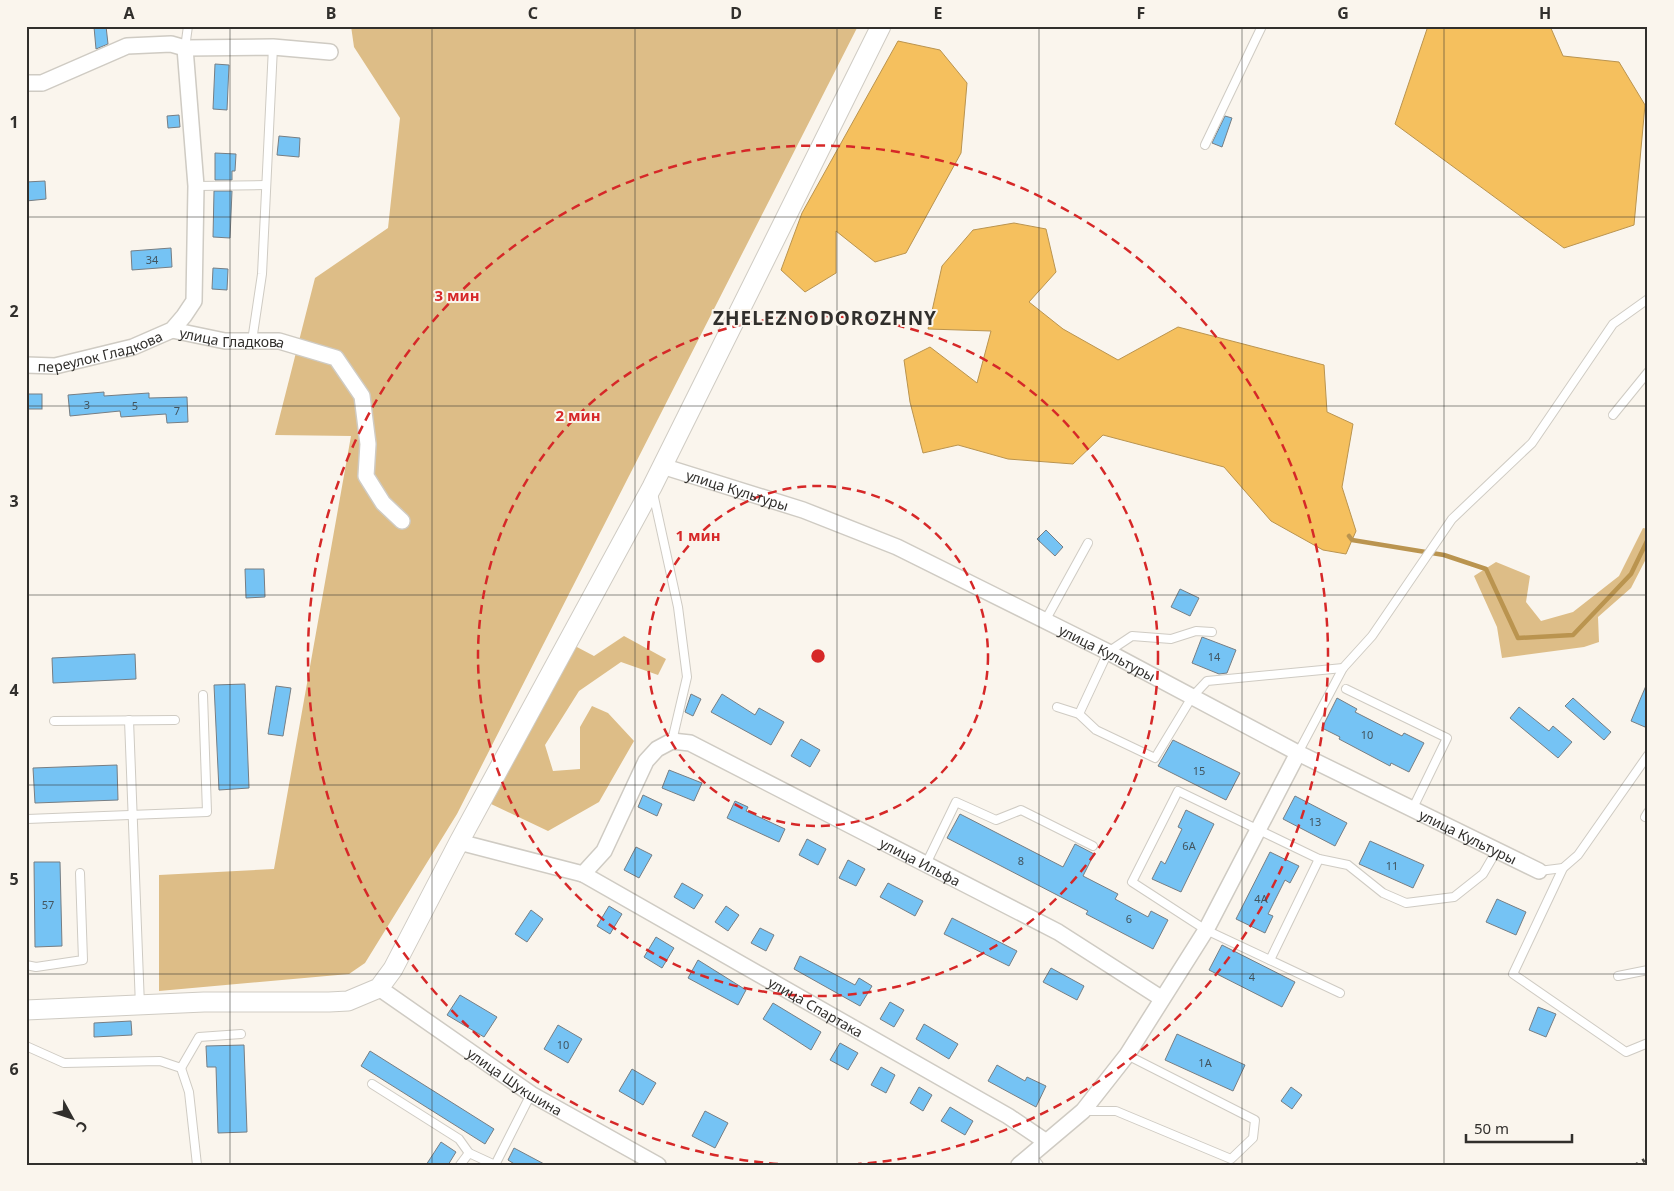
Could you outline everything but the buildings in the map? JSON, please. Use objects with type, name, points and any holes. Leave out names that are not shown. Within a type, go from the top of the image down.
[{"type":"street","points":[[26,1010],[140,1007],[204,1002],[348,1001],[379,988],[393,969],[459,842],[652,487],[881,26]]},
{"type":"street","points":[[26,83],[42,83],[127,46],[171,44],[186,48],[274,47],[330,52]]},
{"type":"street","name":"улица Гладкова","points":[[186,48],[196,186],[194,301],[172,330],[224,340],[279,341],[336,358],[362,396],[368,444],[366,476],[383,503],[402,521]]},
{"type":"street","name":"переулок Гладкова","points":[[26,365],[55,366],[133,347],[172,330]]},
{"type":"street","name":"улица Культуры","points":[[662,466],[803,510],[897,547],[1108,652],[1298,753],[1539,871]]},
{"type":"street","points":[[583,874],[604,851],[646,761],[657,749],[672,741]]},
{"type":"street","name":"улица Ильфа","points":[[672,741],[690,743],[704,748],[1058,932],[1161,998]]},
{"type":"street","points":[[1019,1165],[1035,1159],[1045,1141],[1083,1111],[1127,1055],[1161,998],[1206,930],[1298,753]]},
{"type":"street","name":"улица Спартака","points":[[459,842],[583,874],[1008,1116],[1045,1141]]},
{"type":"street","name":"улица Шукшина","points":[[379,988],[531,1094],[658,1165]]},
{"type":"lane","points":[[186,48],[188,26]]},
{"type":"lane","points":[[1204,145],[1262,26]]},
{"type":"lane","points":[[252,341],[262,274],[274,47]]},
{"type":"lane","points":[[196,186],[266,186]]},
{"type":"lane","points":[[1298,753],[1343,668],[1372,636],[1452,519],[1532,444],[1613,324],[1648,299]]},
{"type":"lane","points":[[1613,415],[1648,372]]},
{"type":"lane","points":[[652,487],[678,607],[687,677],[672,741]]},
{"type":"lane","points":[[1045,621],[1088,543]]},
{"type":"lane","points":[[1079,714],[1108,652],[1132,636],[1171,639],[1196,631],[1212,632]]},
{"type":"lane","points":[[1057,707],[1079,714],[1096,730],[1155,758],[1192,697],[1207,681],[1343,668]]},
{"type":"lane","points":[[1346,689],[1446,738],[1412,810]]},
{"type":"lane","points":[[27,819],[207,812],[202,695]]},
{"type":"lane","points":[[129,720],[140,1007]]},
{"type":"lane","points":[[54,721],[175,720]]},
{"type":"lane","points":[[1646,759],[1578,855],[1563,868],[1513,974],[1626,1052],[1648,1043]]},
{"type":"lane","points":[[1340,992],[1206,930],[1132,882],[1178,792],[1260,829],[1319,859],[1348,865],[1383,893],[1406,903],[1454,897],[1482,874],[1497,850]]},
{"type":"lane","points":[[926,864],[956,802],[996,820],[1021,810],[1094,846]]},
{"type":"lane","points":[[1270,960],[1319,859]]},
{"type":"lane","points":[[1539,871],[1563,868]]},
{"type":"lane","points":[[26,965],[36,967],[83,960],[80,873]]},
{"type":"lane","points":[[1618,976],[1648,970]]},
{"type":"lane","points":[[197,1165],[189,1092],[181,1068],[198,1037],[241,1034]]},
{"type":"lane","points":[[26,1046],[64,1063],[160,1061],[181,1068]]},
{"type":"lane","points":[[1083,1111],[1116,1111],[1230,1159],[1253,1138],[1255,1120],[1127,1055]]},
{"type":"lane","points":[[372,1084],[459,1138],[469,1153],[495,1165],[531,1094]]},
{"type":"lane","points":[[460,1165],[469,1153]]},
{"type":"shaded area","points":[[351,26],[858,26],[457,814],[365,963],[349,974],[159,991],[159,875],[274,869],[351,436],[275,435],[315,278],[388,228],[400,118],[354,47]]},
{"type":"shaded area","points":[[1428,26],[1550,26],[1563,56],[1619,62],[1645,105],[1634,225],[1564,248],[1395,124]]},
{"type":"shaded area","points":[[898,41],[940,50],[967,83],[961,153],[906,253],[875,262],[836,231],[836,273],[805,292],[781,270],[802,213]]},
{"type":"shaded area","points":[[1014,223],[1046,229],[1056,272],[1029,302],[1063,329],[1118,360],[1178,327],[1324,365],[1327,412],[1353,424],[1342,487],[1356,531],[1346,554],[1323,550],[1271,521],[1224,467],[1103,435],[1073,464],[1008,459],[958,445],[923,453],[910,402],[904,360],[930,347],[977,383],[991,331],[928,329],[942,266],[973,230]]},
{"type":"shaded area","points":[[1643,528],[1648,529],[1648,555],[1631,588],[1598,617],[1599,642],[1584,647],[1502,658],[1497,627],[1474,576],[1496,562],[1530,576],[1526,602],[1541,621],[1573,612],[1619,576]]},
{"type":"shaded area","points":[[624,636],[666,659],[658,675],[621,662],[579,691],[545,745],[553,771],[580,769],[580,727],[592,706],[608,713],[634,741],[599,802],[548,831],[491,804],[575,646],[594,656]]},
{"type":"waterway","points":[[1349,536],[1352,540],[1444,555],[1486,569],[1518,638],[1573,635],[1631,574],[1648,539]]},
{"type":"railway","points":[[1636,1165],[1648,1158]]},
{"type":"district","name":"ZHELEZNODOROZHNY","points":[[825,318]]}]
